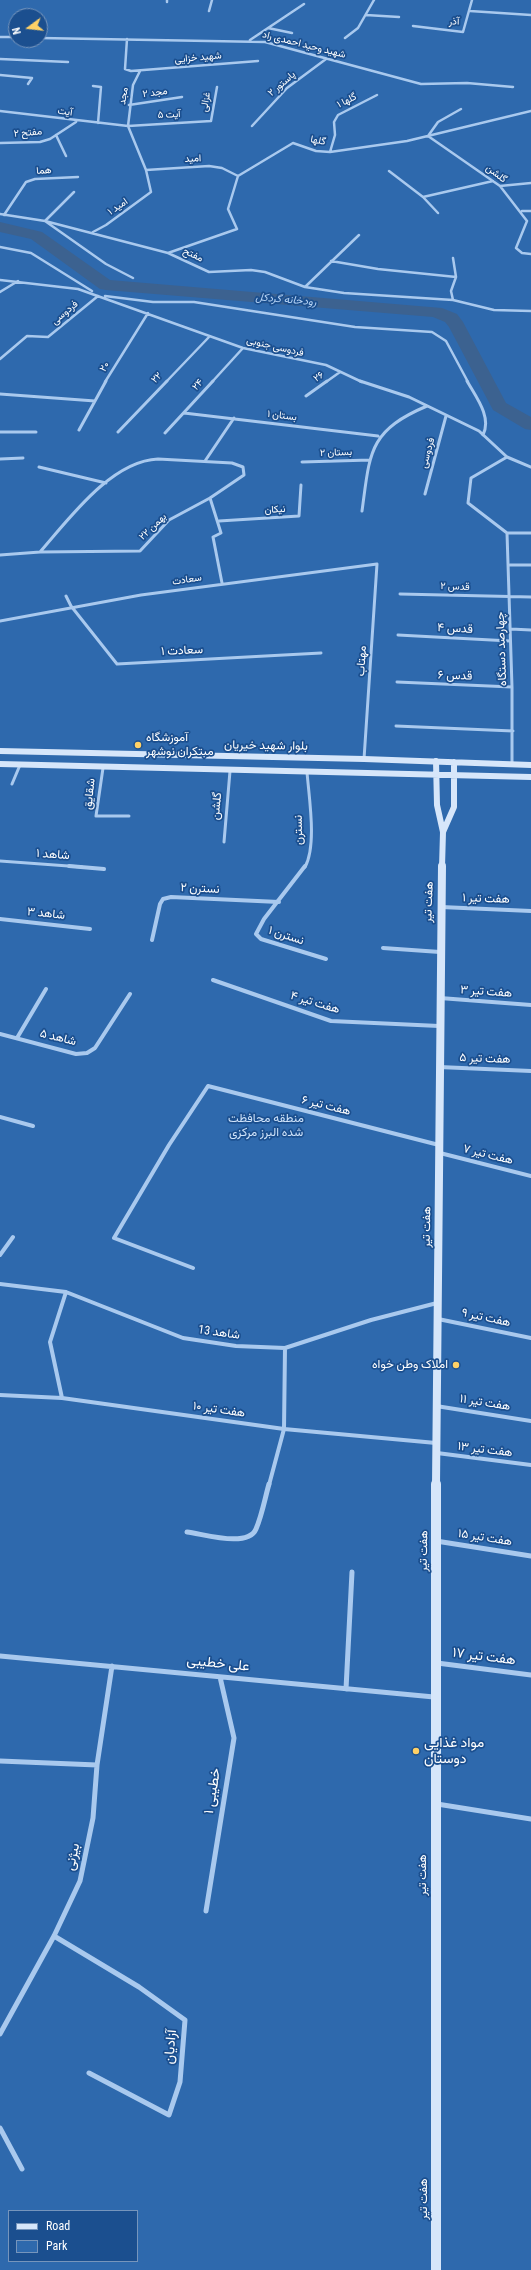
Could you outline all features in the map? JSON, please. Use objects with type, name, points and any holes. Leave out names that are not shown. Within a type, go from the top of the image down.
[{"type":"street","points":[[209,11],[212,0]]},
{"type":"street","points":[[345,38],[358,28],[374,0]]},
{"type":"street","name":"آذر","points":[[413,26],[463,32],[472,0]]},
{"type":"street","points":[[250,40],[304,4]]},
{"type":"street","points":[[470,11],[531,15]]},
{"type":"street","points":[[366,15],[398,17]]},
{"type":"street","points":[[268,28],[292,33]]},
{"type":"street","name":"شهید وحید احمدی راد","points":[[48,38],[250,40],[265,42],[421,84],[467,83],[513,87]]},
{"type":"street","points":[[127,39],[125,69],[140,71]]},
{"type":"street","points":[[0,59],[68,62]]},
{"type":"street","name":"پاستور ۲","points":[[252,126],[287,88],[326,59]]},
{"type":"street","name":"شهید خزایی","points":[[140,71],[258,61]]},
{"type":"street","name":"مجد","points":[[128,126],[133,86],[140,71]]},
{"type":"street","points":[[0,75],[32,78],[28,84]]},
{"type":"street","points":[[93,86],[101,87],[98,123]]},
{"type":"street","name":"غزالی","points":[[211,121],[217,87]]},
{"type":"street","name":"گلها ۱","points":[[330,152],[335,135],[334,122],[338,115],[377,95]]},
{"type":"street","name":"مجد ۲","points":[[130,105],[182,97]]},
{"type":"street","points":[[428,136],[432,126],[441,118],[461,109]]},
{"type":"street","name":"آیت","points":[[0,111],[128,126]]},
{"type":"street","name":"گلها","points":[[238,176],[293,143],[316,151],[330,152],[428,136],[531,112]]},
{"type":"street","name":"مفتح ۲","points":[[0,143],[40,142],[56,135],[76,121]]},
{"type":"street","name":"آیت ۵","points":[[128,126],[211,121]]},
{"type":"street","points":[[128,126],[146,170]]},
{"type":"street","points":[[56,135],[66,156]]},
{"type":"street","name":"گلشن","points":[[428,136],[500,186],[522,212]]},
{"type":"street","name":"امید","points":[[146,170],[209,166],[222,168],[238,176]]},
{"type":"street","name":"امید ۱","points":[[92,232],[106,225],[151,192],[146,170]]},
{"type":"street","points":[[389,171],[423,197],[438,213]]},
{"type":"street","points":[[168,253],[237,229],[228,209],[238,176]]},
{"type":"street","name":"هما","points":[[4,214],[26,182],[35,179],[78,177]]},
{"type":"street","points":[[423,197],[493,181]]},
{"type":"street","points":[[500,186],[531,183]]},
{"type":"street","points":[[74,192],[45,221],[106,264],[133,278]]},
{"type":"street","points":[[531,211],[522,212],[527,220],[516,248],[522,253],[531,254]]},
{"type":"street","name":"مفتح","points":[[0,214],[45,221],[168,253],[208,272],[251,270],[265,272],[305,287],[344,293],[453,300],[494,310],[531,311]]},
{"type":"street","points":[[305,287],[359,235]]},
{"type":"street","points":[[0,247],[31,253],[98,296],[153,302],[194,302],[355,327],[432,332],[446,341],[485,415],[487,427],[483,435]]},
{"type":"street","points":[[453,258],[456,277],[451,291],[453,300]]},
{"type":"street","points":[[331,261],[384,270],[456,277]]},
{"type":"street","name":"فردوسی جنوبی","points":[[0,280],[78,289],[243,348],[326,365],[340,372],[409,397],[479,431],[507,457],[531,467]]},
{"type":"street","points":[[0,292],[18,281]]},
{"type":"street","name":"فردوسی","points":[[0,359],[27,336],[48,337],[98,296]]},
{"type":"street","name":"۲۰","points":[[79,430],[148,313]]},
{"type":"street","name":"۲۲","points":[[118,432],[209,337]]},
{"type":"street","name":"۲۴","points":[[165,433],[243,348]]},
{"type":"street","name":"۲۶","points":[[306,396],[340,372]]},
{"type":"street","points":[[1,395],[95,401]]},
{"type":"street","points":[[362,511],[370,460],[378,436],[394,420],[426,406]]},
{"type":"street","name":"بستان ۱","points":[[184,413],[378,436]]},
{"type":"street","name":"فردوسی","points":[[425,494],[446,416]]},
{"type":"street","points":[[205,461],[234,418]]},
{"type":"street","points":[[0,432],[36,432]]},
{"type":"street","points":[[507,457],[471,478],[468,503],[508,533],[531,534]]},
{"type":"street","points":[[0,459],[23,458]]},
{"type":"street","name":"۲۲ بهمن","points":[[0,555],[40,552],[140,551],[169,520],[210,498],[244,475],[245,471],[240,465],[205,461],[155,460],[138,462],[106,483],[40,552]]},
{"type":"street","name":"بستان ۲","points":[[302,462],[370,460]]},
{"type":"street","points":[[39,467],[106,483]]},
{"type":"street","name":"نیکان","points":[[219,521],[300,516],[301,485]]},
{"type":"street","points":[[210,498],[219,521],[221,533],[213,537],[222,583]]},
{"type":"street","name":"چهارصد دستگاه","points":[[508,533],[513,731],[512,765]]},
{"type":"street","name":"سعادت","points":[[0,621],[71,606],[222,583],[377,564]]},
{"type":"street","name":"مهتاب","points":[[364,759],[377,564]]},
{"type":"street","points":[[510,565],[531,565]]},
{"type":"street","name":"قدس ۲","points":[[400,594],[531,597]]},
{"type":"street","points":[[66,596],[71,606]]},
{"type":"street","name":"سعادت ۱","points":[[71,606],[117,664],[321,653]]},
{"type":"street","points":[[510,629],[531,630]]},
{"type":"street","name":"قدس ۴","points":[[398,635],[510,641]]},
{"type":"street","name":"قدس ۶","points":[[397,682],[512,687]]},
{"type":"street","points":[[396,726],[513,731]]},
{"type":"street","name":"بلوار شهید خیریان","points":[[0,751],[364,759],[531,765]]},
{"type":"street","name":"هفت تیر","points":[[436,761],[437,805],[443,832],[440,907],[440,1149],[434,1663],[436,2270]]},
{"type":"street","name":"هفت تیر","points":[[443,832],[454,807],[454,762]]},
{"type":"street","name":"بلوار شهید خیریان","points":[[0,764],[103,768],[531,777]]},
{"type":"street","points":[[12,784],[20,765]]},
{"type":"street","name":"شقایق","points":[[103,768],[96,816],[129,816]]},
{"type":"street","name":"گلشن","points":[[224,842],[230,771]]},
{"type":"street","name":"نسترن","points":[[279,902],[309,858],[307,772]]},
{"type":"street","name":"شاهد ۱","points":[[0,861],[104,869]]},
{"type":"street","name":"نسترن ۲","points":[[152,940],[160,904],[163,900],[171,898],[279,902]]},
{"type":"street","name":"نسترن ۱","points":[[279,902],[257,928],[256,934],[261,939],[326,960]]},
{"type":"street","name":"هفت تیر ۱","points":[[440,907],[531,911]]},
{"type":"street","name":"شاهد ۳","points":[[0,920],[90,929]]},
{"type":"street","points":[[383,948],[440,952]]},
{"type":"street","name":"هفت تیر ۴","points":[[213,980],[331,1021],[439,1026]]},
{"type":"street","points":[[17,1038],[46,989]]},
{"type":"street","name":"شاهد ۵","points":[[0,1034],[76,1054],[86,1053],[96,1048],[130,994]]},
{"type":"street","name":"هفت تیر ۳","points":[[440,998],[531,1005]]},
{"type":"street","name":"هفت تیر ۵","points":[[439,1068],[531,1071]]},
{"type":"street","name":"هفت تیر ۶","points":[[193,1268],[114,1238],[208,1086],[440,1149]]},
{"type":"street","points":[[0,1117],[33,1126]]},
{"type":"street","name":"هفت تیر ۷","points":[[440,1149],[531,1176]]},
{"type":"street","points":[[0,1255],[13,1237]]},
{"type":"street","name":"شاهد 13","points":[[0,1284],[66,1292],[183,1338],[236,1346],[285,1348],[371,1320],[438,1303]]},
{"type":"street","points":[[62,1398],[50,1342],[66,1292]]},
{"type":"street","name":"هفت تیر ۹","points":[[438,1319],[531,1338]]},
{"type":"street","points":[[187,1532],[240,1540],[250,1536],[256,1530],[284,1429],[285,1348]]},
{"type":"street","name":"هفت تیر ۱۰","points":[[0,1395],[62,1398],[284,1429],[436,1443]]},
{"type":"street","name":"هفت تیر ۱۱","points":[[436,1406],[531,1421]]},
{"type":"street","name":"هفت تیر ۱۳","points":[[437,1454],[531,1465]]},
{"type":"street","name":"هفت تیر ۱۵","points":[[436,1541],[531,1556]]},
{"type":"street","points":[[346,1689],[352,1572]]},
{"type":"street","name":"علی خطیبی","points":[[0,1656],[434,1697]]},
{"type":"street","name":"هفت تیر ۱۷","points":[[434,1663],[531,1675]]},
{"type":"street","name":"بیژنی","points":[[0,2034],[54,1936],[80,1881],[93,1818],[96,1765],[112,1666]]},
{"type":"street","name":"خطیبی ۱","points":[[206,1911],[234,1738],[220,1677]]},
{"type":"street","points":[[0,1761],[96,1765]]},
{"type":"street","points":[[435,1804],[531,1819]]},
{"type":"street","name":"آزادیان","points":[[54,1936],[139,1987],[185,2020],[180,2082],[169,2115],[89,2073]]},
{"type":"street","points":[[0,2128],[22,2169]]},
{"type":"green space","name":"منطقه محافظت شده البرز مرکزی","points":[[0,0],[531,0],[531,2270],[0,2270]]},
{"type":"waterway","name":"رودخانه گردکل","points":[[0,227],[36,235],[106,285],[162,291],[436,312],[451,318],[457,326],[499,406],[531,425]]},
{"type":"place","name":"آموزشگاه مبتکران نوشهر","points":[[138,745]]},
{"type":"place","name":"املاک وطن خواه","points":[[456,1365]]},
{"type":"place","name":"مواد غذایی دوستان","points":[[416,1751]]}]
